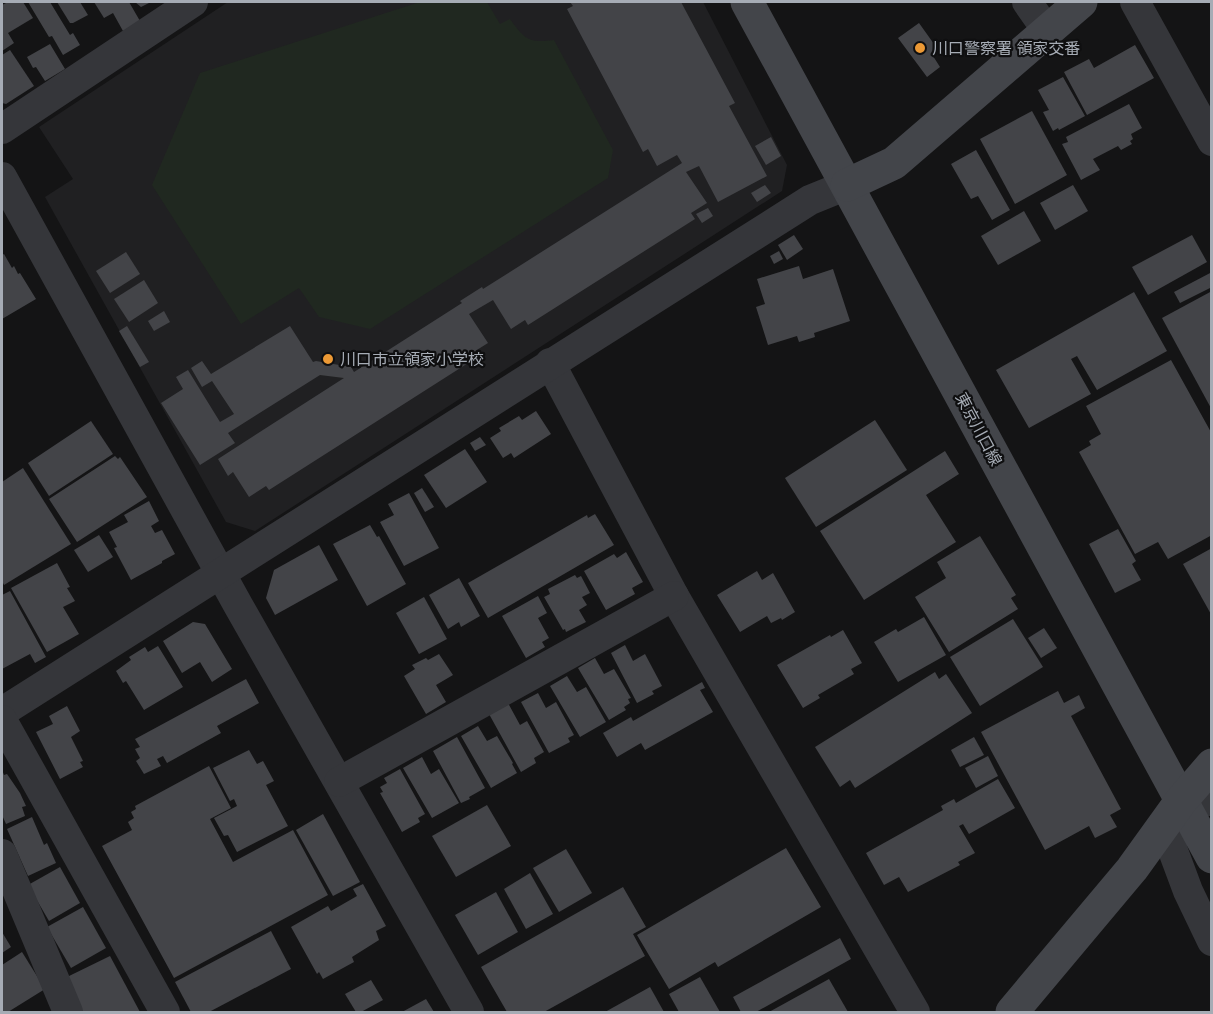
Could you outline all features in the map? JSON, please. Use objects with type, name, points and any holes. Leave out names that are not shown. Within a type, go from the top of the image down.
[{"type":"main road","name":"東京川口線","points":[[747,2],[847,184],[1196,801],[1212,857]]},
{"type":"main road","points":[[847,184],[894,163],[1081,2]]},
{"type":"main road","points":[[1012,1012],[1132,869],[1196,801],[1212,765]]},
{"type":"street","points":[[2,129],[193,2]]},
{"type":"street","points":[[1027,2],[1048,32]]},
{"type":"street","points":[[1135,2],[1212,141]]},
{"type":"street","points":[[2,177],[221,575],[469,1012]]},
{"type":"street","points":[[2,712],[221,575],[550,363],[810,201],[847,184]]},
{"type":"street","points":[[550,363],[674,596],[915,1012]]},
{"type":"street","points":[[339,782],[674,596]]},
{"type":"street","points":[[2,720],[165,1012]]},
{"type":"street","points":[[1196,801],[1172,848],[1188,891],[1212,941]]},
{"type":"street","points":[[2,854],[68,1012]]},
{"type":"shaded area","name":"川口市立領家小学校","points":[[228,2],[703,2],[787,165],[782,191],[255,531],[226,522],[45,197],[73,179],[39,127]]},
{"type":"shaded area","points":[[420,2],[487,2],[500,24],[510,19],[528,38],[539,41],[554,40],[613,150],[608,178],[370,329],[319,317],[299,288],[241,324],[152,185],[200,73]]},
{"type":"building","points":[[8,2],[23,2],[33,18],[8,33],[14,43],[2,51],[2,5]]},
{"type":"building","points":[[28,2],[50,2],[70,35],[73,33],[80,45],[63,55]]},
{"type":"building","points":[[57,2],[80,2],[88,15],[70,23]]},
{"type":"building","points":[[94,2],[129,2],[140,21],[123,31],[113,13],[104,18]]},
{"type":"building","points":[[135,2],[151,2],[141,7]]},
{"type":"building","points":[[570,2],[681,2],[735,103],[729,106],[767,176],[718,202],[699,166],[686,172],[707,203],[691,213],[695,219],[528,325],[525,320],[511,329],[493,300],[469,314],[488,343],[472,353],[476,358],[269,490],[266,486],[249,497],[233,472],[228,476],[218,459],[344,378],[320,375],[228,433],[235,443],[200,465],[161,403],[183,389],[176,377],[188,370],[220,422],[234,414],[212,381],[202,387],[191,368],[202,361],[211,374],[290,326],[313,362],[351,367],[354,372],[462,303],[460,301],[482,287],[483,289],[682,163],[677,155],[657,166],[648,149],[643,152],[567,9],[573,6]]},
{"type":"building","points":[[919,23],[939,51],[933,56],[940,67],[927,77],[898,38]]},
{"type":"building","points":[[50,44],[65,69],[45,81],[27,57]]},
{"type":"building","points":[[1135,45],[1154,78],[1087,115],[1064,72],[1089,59],[1094,68]]},
{"type":"building","points":[[10,50],[34,86],[6,104],[2,103],[2,55]]},
{"type":"building","points":[[1063,77],[1085,116],[1053,131],[1043,112],[1049,110],[1038,90]]},
{"type":"building","points":[[1129,104],[1142,128],[1131,134],[1132,144],[1121,150],[1118,146],[1093,159],[1100,170],[1081,180],[1062,144],[1068,142],[1066,137]]},
{"type":"building","points":[[1032,111],[1067,175],[1015,204],[980,139]]},
{"type":"building","points":[[771,137],[781,156],[766,165],[755,146]]},
{"type":"building","points":[[976,150],[1010,210],[992,220],[978,196],[971,199],[951,164]]},
{"type":"building","points":[[765,185],[771,193],[757,202],[751,193]]},
{"type":"building","points":[[1073,185],[1088,211],[1055,230],[1040,203]]},
{"type":"building","points":[[708,208],[713,216],[702,223],[696,214]]},
{"type":"building","points":[[1024,211],[1041,241],[998,265],[981,236]]},
{"type":"building","points":[[794,235],[803,249],[787,260],[778,245]]},
{"type":"building","points":[[1192,235],[1207,262],[1148,295],[1132,267]]},
{"type":"building","points":[[779,251],[783,259],[774,264],[770,256]]},
{"type":"building","points":[[126,252],[140,274],[110,293],[96,271]]},
{"type":"building","points":[[4,254],[12,268],[14,266],[18,274],[20,273],[36,299],[2,319],[2,255]]},
{"type":"building","points":[[799,266],[803,279],[833,269],[850,321],[814,333],[815,337],[799,342],[797,336],[768,345],[756,307],[765,304],[757,279]]},
{"type":"building","points":[[1212,272],[1212,287],[1180,303],[1174,292]]},
{"type":"building","points":[[144,280],[158,303],[129,322],[114,299]]},
{"type":"building","points":[[1212,291],[1212,410],[1162,318]]},
{"type":"building","points":[[1134,292],[1167,351],[1097,390],[1077,356],[1071,359],[1091,394],[1029,428],[996,370]]},
{"type":"building","points":[[164,311],[170,322],[154,331],[148,321]]},
{"type":"building","points":[[127,326],[149,362],[140,367],[119,331]]},
{"type":"building","points":[[1171,360],[1212,434],[1212,535],[1168,559],[1158,542],[1135,554],[1079,452],[1091,445],[1089,441],[1101,434],[1086,406]]},
{"type":"building","points":[[536,411],[551,434],[514,458],[511,453],[503,458],[490,438],[501,431],[499,428],[519,416],[522,420]]},
{"type":"building","points":[[875,420],[907,470],[816,527],[785,478]]},
{"type":"building","points":[[91,421],[113,454],[49,496],[28,463]]},
{"type":"building","points":[[480,437],[486,445],[475,451],[470,443]]},
{"type":"building","points":[[465,449],[487,482],[446,508],[424,475]]},
{"type":"building","points":[[945,451],[959,474],[926,495],[956,542],[864,600],[820,531]]},
{"type":"building","points":[[115,456],[118,459],[120,457],[147,497],[77,542],[49,499]]},
{"type":"building","points":[[23,468],[71,544],[4,585],[2,581],[2,482]]},
{"type":"building","points":[[422,488],[434,507],[425,512],[414,493]]},
{"type":"building","points":[[409,493],[439,548],[404,566],[380,522],[394,515],[388,504]]},
{"type":"building","points":[[149,501],[159,521],[151,526],[155,533],[162,530],[175,554],[131,580],[114,548],[117,547],[109,532],[128,522],[124,515]]},
{"type":"building","points":[[595,514],[614,545],[488,618],[468,583],[587,515],[588,518]]},
{"type":"building","points":[[370,525],[377,537],[379,536],[406,584],[367,606],[333,544]]},
{"type":"building","points":[[1118,529],[1136,561],[1132,564],[1141,580],[1115,593],[1089,544]]},
{"type":"building","points":[[99,535],[113,557],[88,572],[74,550]]},
{"type":"building","points":[[980,536],[1016,595],[1011,598],[1018,609],[949,652],[915,597],[946,578],[937,562]]},
{"type":"building","points":[[319,545],[338,580],[275,615],[266,598],[274,570]]},
{"type":"building","points":[[1212,548],[1212,616],[1183,564]]},
{"type":"building","points":[[626,552],[643,582],[632,588],[635,594],[606,610],[584,571],[614,554],[617,558]]},
{"type":"building","points":[[57,563],[75,601],[63,607],[79,634],[47,652],[11,588]]},
{"type":"building","points":[[757,571],[762,580],[773,573],[795,612],[782,620],[781,618],[771,623],[767,616],[740,632],[717,595]]},
{"type":"building","points":[[575,575],[577,578],[581,576],[590,593],[582,597],[587,605],[579,610],[586,622],[566,632],[544,597],[550,594],[548,589]]},
{"type":"building","points":[[459,578],[480,616],[461,627],[459,622],[448,629],[429,595]]},
{"type":"building","points":[[10,591],[46,657],[35,663],[30,654],[2,669],[2,595]]},
{"type":"building","points":[[538,596],[547,613],[538,618],[549,638],[542,642],[545,647],[526,658],[502,616]]},
{"type":"building","points":[[424,597],[447,639],[419,654],[396,613]]},
{"type":"building","points":[[924,617],[946,655],[898,682],[874,642]]},
{"type":"building","points":[[1013,619],[1043,667],[980,706],[950,657]]},
{"type":"building","points":[[193,622],[205,624],[232,669],[212,682],[200,662],[182,673],[163,641]]},
{"type":"building","points":[[1044,628],[1057,648],[1041,658],[1028,638]]},
{"type":"building","points":[[843,630],[862,663],[851,669],[854,674],[818,695],[820,698],[803,708],[777,665]]},
{"type":"building","points":[[625,645],[633,661],[645,654],[662,686],[652,691],[654,694],[637,703],[611,653]]},
{"type":"building","points":[[158,646],[183,687],[144,710],[126,681],[123,683],[116,671],[131,660],[129,657],[145,647],[148,652]]},
{"type":"building","points":[[439,654],[453,675],[436,685],[446,702],[426,714],[404,676],[415,669],[412,665]]},
{"type":"building","points":[[595,658],[604,674],[614,669],[631,698],[628,699],[630,703],[624,707],[626,710],[609,720],[578,668]]},
{"type":"building","points":[[935,672],[939,679],[946,674],[972,713],[855,788],[850,780],[840,787],[815,747]]},
{"type":"building","points":[[567,676],[577,692],[586,687],[606,722],[580,737],[550,686]]},
{"type":"building","points":[[246,679],[259,703],[217,726],[221,733],[167,763],[163,756],[157,759],[161,766],[144,774],[136,761],[140,758],[135,749],[140,747],[135,739]]},
{"type":"building","points":[[702,682],[705,688],[700,690],[713,712],[645,750],[641,743],[617,757],[603,733],[631,717],[633,721]]},
{"type":"building","points":[[1058,691],[1064,703],[1079,695],[1085,708],[1071,716],[1121,809],[1110,815],[1117,827],[1095,838],[1089,826],[1045,850],[981,732]]},
{"type":"building","points":[[538,693],[546,708],[556,702],[574,735],[568,738],[570,742],[549,753],[521,702]]},
{"type":"building","points":[[508,703],[520,725],[527,721],[544,752],[534,758],[536,763],[521,772],[489,714]]},
{"type":"building","points":[[67,706],[80,731],[71,737],[83,761],[80,762],[83,767],[60,779],[36,732],[53,724],[49,716]]},
{"type":"building","points":[[478,726],[487,741],[497,736],[517,773],[491,788],[461,736]]},
{"type":"building","points":[[457,737],[485,788],[461,803],[433,751]]},
{"type":"building","points":[[974,737],[984,755],[960,767],[951,750]]},
{"type":"building","points":[[249,750],[257,764],[263,761],[274,781],[266,785],[288,826],[237,852],[228,835],[224,836],[214,818],[237,806],[234,799],[230,801],[213,768]]},
{"type":"building","points":[[988,756],[998,776],[976,788],[965,768]]},
{"type":"building","points":[[422,757],[431,774],[439,769],[459,803],[432,818],[403,768]]},
{"type":"building","points":[[209,766],[231,808],[210,819],[233,862],[293,830],[328,895],[174,978],[102,846],[132,830],[128,822],[134,818],[131,812],[136,809],[135,806]]},
{"type":"building","points":[[400,769],[425,814],[418,818],[420,822],[402,832],[380,793],[383,792],[380,787],[387,783],[384,778]]},
{"type":"building","points":[[2,770],[20,793],[26,806],[22,807],[25,816],[6,824],[2,815]]},
{"type":"building","points":[[998,779],[1015,808],[969,834],[963,824],[959,826],[975,853],[958,862],[960,865],[908,892],[899,877],[884,885],[866,853],[943,810],[941,806],[954,799],[956,803]]},
{"type":"building","points":[[487,805],[511,846],[456,877],[432,836]]},
{"type":"building","points":[[323,814],[360,882],[333,896],[296,830]]},
{"type":"building","points":[[32,817],[44,845],[47,843],[56,863],[28,876],[7,829]]},
{"type":"building","points":[[786,848],[821,907],[718,967],[715,962],[669,989],[637,935]]},
{"type":"building","points":[[566,849],[592,893],[559,912],[533,868]]},
{"type":"building","points":[[60,867],[80,903],[49,921],[28,885]]},
{"type":"building","points":[[530,873],[553,914],[526,929],[504,889]]},
{"type":"building","points":[[363,884],[386,926],[376,931],[379,940],[352,957],[354,962],[323,979],[319,972],[317,974],[291,927],[328,906],[331,911],[357,896],[353,889]]},
{"type":"building","points":[[623,887],[646,927],[633,934],[645,956],[544,1012],[507,1012],[481,967]]},
{"type":"building","points":[[496,892],[518,932],[478,955],[455,915]]},
{"type":"building","points":[[83,907],[106,948],[71,968],[47,927]]},
{"type":"building","points":[[271,931],[291,969],[209,1012],[191,1012],[175,982]]},
{"type":"building","points":[[2,932],[11,947],[2,953]]},
{"type":"building","points":[[840,938],[851,959],[756,1012],[741,1012],[733,997]]},
{"type":"building","points":[[22,952],[45,989],[8,1012],[2,1012],[2,965]]},
{"type":"building","points":[[110,956],[140,1012],[83,1012],[67,977]]},
{"type":"building","points":[[700,977],[720,1012],[679,1012],[669,994]]},
{"type":"building","points":[[829,979],[848,1012],[769,1012]]},
{"type":"building","points":[[371,980],[383,1000],[361,1012],[356,1012],[345,994]]},
{"type":"building","points":[[650,987],[664,1012],[605,1012]]},
{"type":"building","points":[[426,999],[434,1012],[402,1012]]},
{"type":"place","name":"川口警察署 領家交番","points":[[920,48]]},
{"type":"place","name":"川口市立領家小学校","points":[[328,359]]}]
